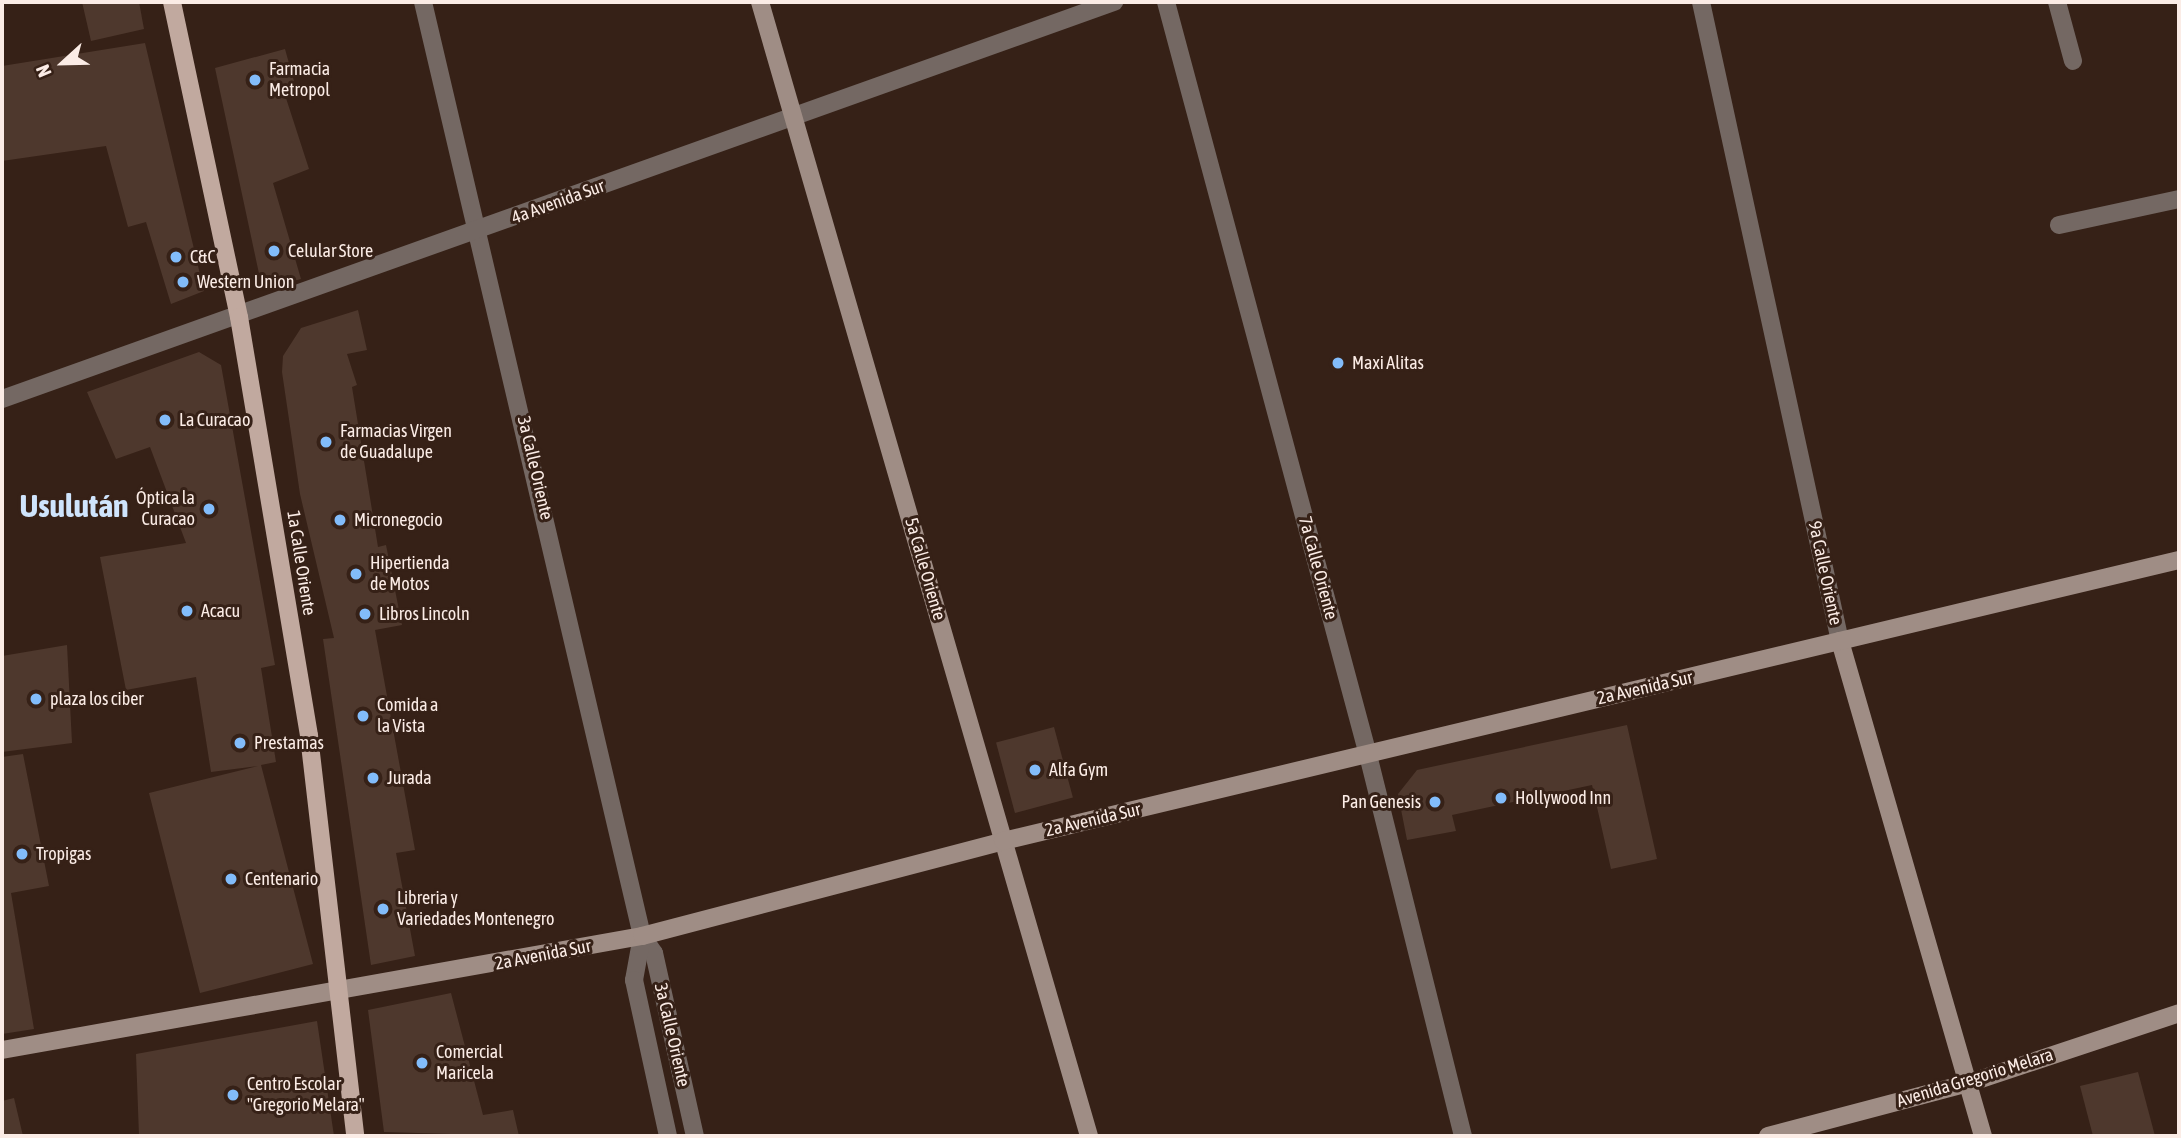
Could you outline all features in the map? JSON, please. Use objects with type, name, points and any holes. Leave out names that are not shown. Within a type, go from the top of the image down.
[{"type":"main road","name":"1a Calle Oriente","points":[[172,2],[239,317],[344,993],[355,1136]]},
{"type":"street","name":"3a Calle Oriente","points":[[424,2],[481,230],[642,936],[654,953],[695,1136]]},
{"type":"street","name":"5a Calle Oriente","points":[[760,2],[1089,1136]]},
{"type":"street","name":"4a Avenida Sur","points":[[2,399],[239,317],[793,115],[1114,2]]},
{"type":"street","name":"7a Calle Oriente","points":[[1166,2],[1368,755],[1463,1136]]},
{"type":"street","name":"9a Calle Oriente","points":[[1701,2],[1840,641],[1983,1136]]},
{"type":"street","points":[[2057,2],[2073,61]]},
{"type":"street","points":[[2059,225],[2179,200]]},
{"type":"street","name":"2a Avenida Sur","points":[[2,1050],[344,993],[642,936],[1003,841],[2179,560]]},
{"type":"street","name":"3a Calle Oriente","points":[[642,936],[634,979],[668,1136]]},
{"type":"street","name":"Avenida Gregorio Melara","points":[[1768,1136],[1969,1083],[2179,1013]]},
{"type":"building","points":[[82,2],[139,2],[144,29],[91,41]]},
{"type":"building","points":[[145,43],[204,291],[171,304],[146,222],[128,227],[106,146],[2,161],[2,66]]},
{"type":"building","points":[[285,49],[297,92],[285,95],[309,169],[273,183],[301,279],[273,286],[261,283],[215,68]]},
{"type":"building","points":[[358,310],[367,350],[347,354],[357,385],[352,387],[378,547],[386,545],[402,625],[375,630],[415,850],[396,853],[415,956],[371,965],[323,639],[334,638],[300,494],[282,372],[283,356],[301,328]]},
{"type":"building","points":[[199,352],[221,365],[275,665],[261,668],[276,762],[261,765],[313,964],[200,993],[149,793],[258,766],[211,772],[196,677],[126,690],[100,557],[186,543],[150,447],[116,459],[87,392]]},
{"type":"building","name":"plaza los ciber","points":[[67,645],[72,743],[2,752],[2,656]]},
{"type":"building","name":"Hollywood Inn","points":[[1627,725],[1657,859],[1611,869],[1592,785],[1452,815],[1456,831],[1407,840],[1398,794],[1417,770]]},
{"type":"building","name":"Alfa Gym","points":[[1054,727],[1073,798],[1015,813],[996,743]]},
{"type":"building","points":[[23,754],[49,886],[11,893],[34,1029],[2,1034],[2,757]]},
{"type":"building","name":"Comercial Maricela","points":[[451,993],[483,1115],[513,1110],[519,1136],[384,1132],[368,1010]]},
{"type":"building","name":"Centro Escolar \"Gregorio Melara\"","points":[[317,1021],[334,1136],[139,1136],[136,1054]]},
{"type":"building","points":[[2138,1072],[2155,1136],[2093,1136],[2080,1086]]},
{"type":"building","points":[[14,1098],[23,1136],[2,1136],[2,1101]]},
{"type":"place","name":"Farmacia Metropol","points":[[255,80]]},
{"type":"place","name":"Celular Store","points":[[274,251]]},
{"type":"place","name":"C&C","points":[[176,257]]},
{"type":"place","name":"Western Union","points":[[183,282]]},
{"type":"place","name":"Maxi Alitas","points":[[1338,363]]},
{"type":"place","name":"La Curacao","points":[[165,420]]},
{"type":"place","name":"Farmacias Virgen de Guadalupe","points":[[326,442]]},
{"type":"place","name":"Óptica la Curacao","points":[[209,509]]},
{"type":"place","name":"Micronegocio","points":[[340,520]]},
{"type":"place","name":"Hipertienda de Motos","points":[[356,574]]},
{"type":"place","name":"Acacu","points":[[187,611]]},
{"type":"place","name":"Libros Lincoln","points":[[365,614]]},
{"type":"place","name":"plaza los ciber","points":[[36,699]]},
{"type":"place","name":"Comida a la Vista","points":[[363,716]]},
{"type":"place","name":"Prestamas","points":[[240,743]]},
{"type":"place","name":"Alfa Gym","points":[[1035,770]]},
{"type":"place","name":"Jurada","points":[[373,778]]},
{"type":"place","name":"Hollywood Inn","points":[[1501,798]]},
{"type":"place","name":"Pan Genesis","points":[[1435,802]]},
{"type":"place","name":"Tropigas","points":[[22,854]]},
{"type":"place","name":"Centenario","points":[[231,879]]},
{"type":"place","name":"Libreria y Variedades Montenegro","points":[[383,909]]},
{"type":"place","name":"Comercial Maricela","points":[[422,1063]]},
{"type":"place","name":"Centro Escolar \"Gregorio Melara\"","points":[[233,1095]]},
{"type":"district","name":"Usulután","points":[[74,506]]}]
